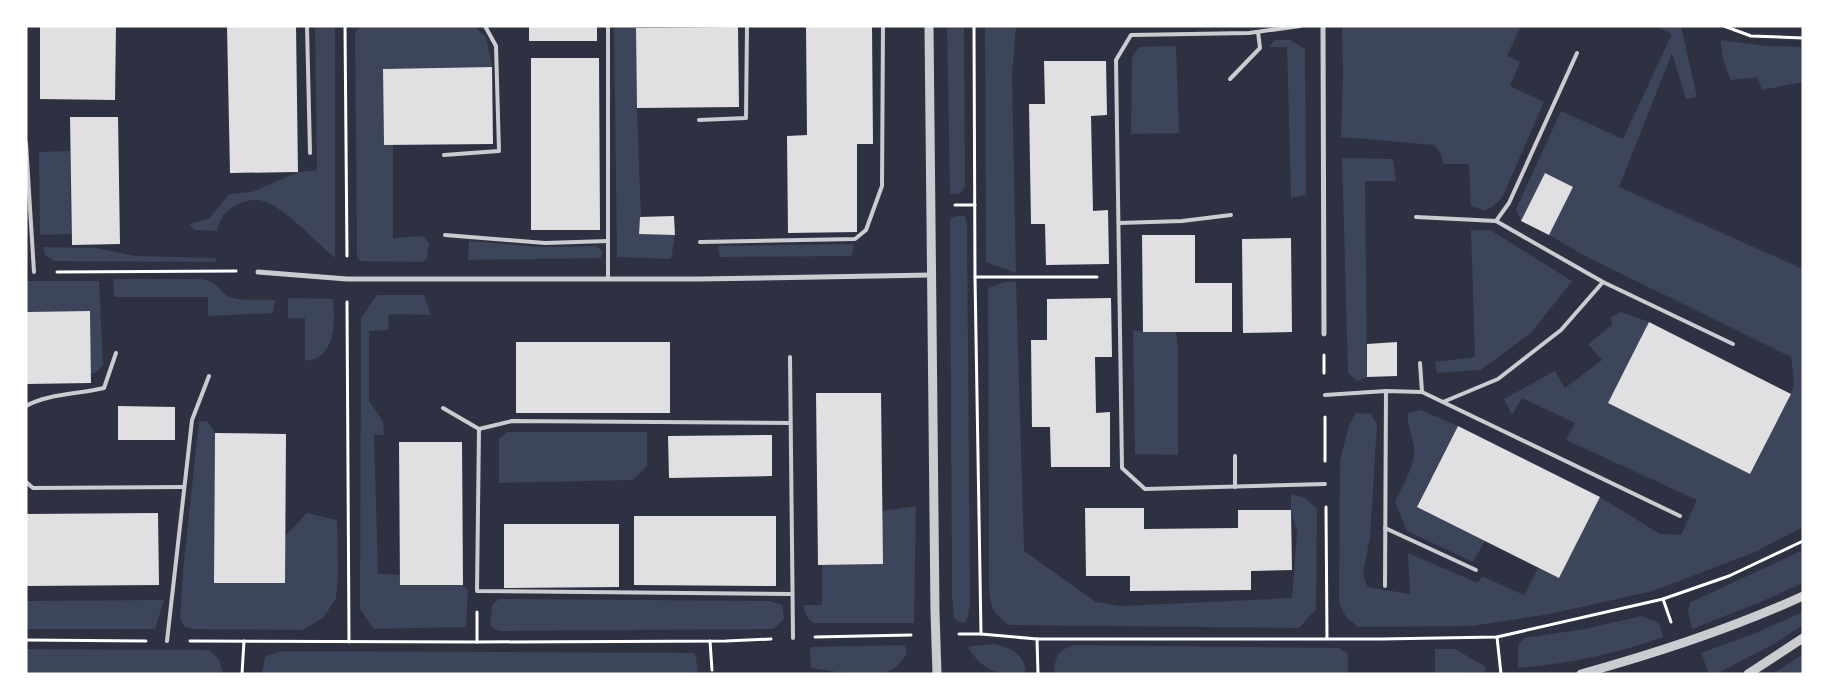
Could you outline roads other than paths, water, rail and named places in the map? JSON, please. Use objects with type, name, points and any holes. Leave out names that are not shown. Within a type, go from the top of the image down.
[{"type":"street","points":[[929,26],[937,674]]},
{"type":"street","points":[[1323,26],[1324,334]]},
{"type":"street","points":[[258,272],[347,279],[608,279],[932,275]]},
{"type":"street","points":[[1581,674],[1594,672],[1680,645],[1763,615],[1803,596]]},
{"type":"street","points":[[1748,674],[1803,638]]},
{"type":"lane","points":[[306,26],[310,153]]},
{"type":"lane","points":[[444,155],[500,150],[496,46],[485,26]]},
{"type":"lane","points":[[608,26],[608,279]]},
{"type":"lane","points":[[699,120],[746,118],[747,26]]},
{"type":"lane","points":[[700,242],[855,238],[866,230],[882,186],[884,26]]},
{"type":"lane","points":[[1300,26],[1258,32],[1131,35],[1116,60],[1122,468],[1145,489],[1325,484]]},
{"type":"lane","points":[[1230,79],[1260,48],[1258,32]]},
{"type":"lane","points":[[1496,221],[1509,203],[1577,53]]},
{"type":"lane","points":[[26,143],[34,272]]},
{"type":"lane","points":[[1119,223],[1182,221],[1231,215]]},
{"type":"lane","points":[[1416,217],[1496,221],[1603,282],[1733,344]]},
{"type":"lane","points":[[444,235],[545,243],[608,240]]},
{"type":"lane","points":[[1443,402],[1498,379],[1561,330],[1603,282]]},
{"type":"lane","points":[[26,406],[36,400],[85,393],[104,388],[116,353]]},
{"type":"lane","points":[[790,357],[793,638]]},
{"type":"lane","points":[[1420,364],[1422,392]]},
{"type":"lane","points":[[167,641],[192,420],[209,376]]},
{"type":"lane","points":[[1324,395],[1386,391],[1422,392],[1680,516]]},
{"type":"lane","points":[[1385,586],[1386,391]]},
{"type":"lane","points":[[443,408],[479,429],[512,421],[790,423]]},
{"type":"lane","points":[[479,429],[478,591],[792,594]]},
{"type":"lane","points":[[1235,456],[1235,487]]},
{"type":"lane","points":[[26,482],[33,488],[184,487]]},
{"type":"lane","points":[[1385,528],[1476,570]]}]
